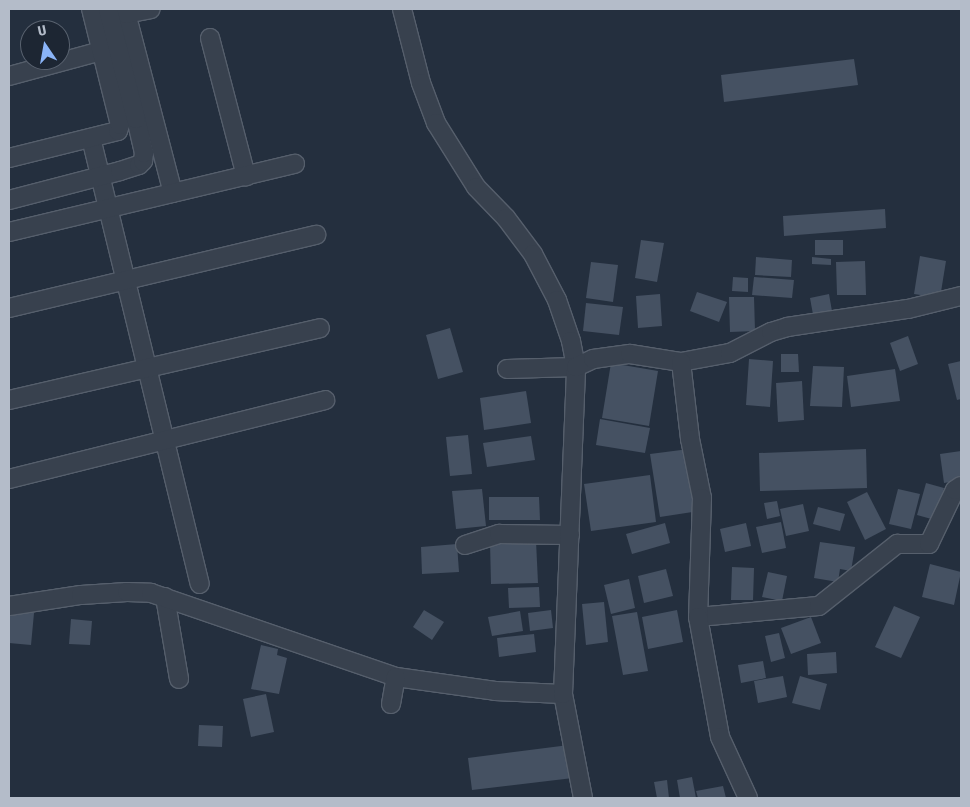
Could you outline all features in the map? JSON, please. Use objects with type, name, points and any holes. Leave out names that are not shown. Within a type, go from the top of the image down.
[{"type":"street","points":[[9,158],[118,131],[120,124],[91,9]]},
{"type":"street","points":[[9,200],[139,165],[143,161],[144,153],[108,9]]},
{"type":"street","points":[[150,9],[125,12],[173,193]]},
{"type":"street","points":[[402,9],[421,83],[436,123],[476,187],[506,218],[533,254],[557,300],[571,341],[576,367],[563,694],[583,798]]},
{"type":"street","points":[[210,38],[246,176]]},
{"type":"street","points":[[9,76],[102,51]]},
{"type":"street","points":[[91,138],[200,584]]},
{"type":"street","points":[[9,232],[295,164]]},
{"type":"street","points":[[9,308],[316,235]]},
{"type":"street","points":[[507,369],[576,367],[593,359],[630,354],[680,362],[730,353],[771,332],[787,327],[908,309],[961,296]]},
{"type":"street","points":[[9,400],[320,328]]},
{"type":"street","points":[[680,362],[690,439],[702,498],[698,617],[720,737],[748,798]]},
{"type":"street","points":[[9,479],[324,400]]},
{"type":"street","points":[[698,617],[819,606],[897,544],[929,544],[955,490],[961,486]]},
{"type":"street","points":[[465,544],[499,534],[570,535]]},
{"type":"street","points":[[9,606],[73,596],[127,592],[151,593],[396,677],[495,691],[563,694]]},
{"type":"street","points":[[165,597],[179,679]]},
{"type":"street","points":[[391,704],[396,677]]},
{"type":"building","points":[[854,59],[858,85],[724,102],[721,75]]},
{"type":"building","points":[[885,209],[886,228],[784,236],[783,216]]},
{"type":"building","points":[[641,240],[664,243],[657,282],[635,278]]},
{"type":"building","points":[[815,240],[843,240],[843,255],[815,255]]},
{"type":"building","points":[[920,256],[946,261],[940,298],[914,294]]},
{"type":"building","points":[[756,257],[792,260],[791,277],[755,275]]},
{"type":"building","points":[[812,257],[831,259],[831,265],[812,264]]},
{"type":"building","points":[[865,261],[866,295],[837,295],[836,262]]},
{"type":"building","points":[[591,262],[618,265],[613,302],[586,298]]},
{"type":"building","points":[[733,277],[748,278],[748,292],[732,291]]},
{"type":"building","points":[[754,277],[794,280],[792,298],[752,295]]},
{"type":"building","points":[[697,292],[727,302],[719,322],[690,311]]},
{"type":"building","points":[[660,294],[662,326],[638,328],[636,296]]},
{"type":"building","points":[[829,294],[833,317],[814,320],[810,298]]},
{"type":"building","points":[[729,297],[754,297],[755,331],[730,332]]},
{"type":"building","points":[[586,303],[623,307],[619,335],[583,331]]},
{"type":"building","points":[[450,328],[463,372],[438,379],[426,335]]},
{"type":"building","points":[[908,336],[918,364],[900,371],[890,343]]},
{"type":"building","points":[[781,354],[798,354],[799,372],[781,372]]},
{"type":"building","points":[[749,359],[773,361],[770,407],[746,405]]},
{"type":"building","points":[[961,361],[961,399],[957,400],[948,364]]},
{"type":"building","points":[[611,363],[658,371],[649,426],[602,418]]},
{"type":"building","points":[[813,366],[844,367],[842,407],[810,406]]},
{"type":"building","points":[[895,369],[900,401],[851,407],[847,376]]},
{"type":"building","points":[[802,381],[804,420],[778,422],[776,383]]},
{"type":"building","points":[[526,391],[531,423],[484,430],[480,398]]},
{"type":"building","points":[[600,419],[650,428],[645,453],[596,445]]},
{"type":"building","points":[[468,435],[472,474],[450,476],[446,437]]},
{"type":"building","points":[[531,436],[535,460],[487,467],[483,443]]},
{"type":"building","points":[[689,449],[699,511],[660,517],[650,454]]},
{"type":"building","points":[[866,449],[867,488],[760,491],[759,453]]},
{"type":"building","points":[[961,451],[961,480],[944,483],[940,454]]},
{"type":"building","points":[[650,475],[656,522],[591,531],[584,484]]},
{"type":"building","points":[[926,483],[944,488],[935,520],[917,515]]},
{"type":"building","points":[[482,489],[486,526],[456,529],[452,491]]},
{"type":"building","points":[[898,489],[920,494],[911,529],[889,524]]},
{"type":"building","points":[[867,492],[886,529],[865,540],[847,502]]},
{"type":"building","points":[[489,497],[539,497],[540,520],[489,520]]},
{"type":"building","points":[[777,501],[780,516],[767,519],[764,503]]},
{"type":"building","points":[[803,504],[809,531],[786,536],[780,509]]},
{"type":"building","points":[[818,507],[845,514],[840,531],[813,524]]},
{"type":"building","points":[[781,522],[786,548],[762,553],[756,527]]},
{"type":"building","points":[[665,523],[670,543],[632,554],[626,534]]},
{"type":"building","points":[[746,523],[751,546],[725,552],[720,529]]},
{"type":"building","points":[[536,541],[538,583],[491,584],[490,542]]},
{"type":"building","points":[[820,542],[855,547],[851,571],[840,569],[838,582],[814,578]]},
{"type":"building","points":[[457,544],[459,572],[422,574],[421,547]]},
{"type":"building","points":[[930,564],[961,572],[954,605],[922,597]]},
{"type":"building","points":[[732,567],[754,568],[753,600],[731,600]]},
{"type":"building","points":[[666,569],[673,596],[644,603],[638,576]]},
{"type":"building","points":[[768,572],[787,576],[782,601],[762,597]]},
{"type":"building","points":[[629,579],[635,608],[611,614],[604,585]]},
{"type":"building","points":[[539,587],[540,607],[509,608],[508,588]]},
{"type":"building","points":[[604,602],[608,642],[586,645],[582,604]]},
{"type":"building","points":[[894,606],[920,617],[901,658],[875,647]]},
{"type":"building","points":[[9,610],[34,613],[31,645],[9,643]]},
{"type":"building","points":[[424,610],[444,622],[432,640],[413,627]]},
{"type":"building","points":[[551,610],[553,628],[530,631],[528,613]]},
{"type":"building","points":[[677,610],[683,642],[648,649],[642,617]]},
{"type":"building","points":[[520,611],[523,631],[492,636],[488,617]]},
{"type":"building","points":[[637,612],[648,671],[623,675],[612,616]]},
{"type":"building","points":[[811,617],[821,643],[791,654],[781,628]]},
{"type":"building","points":[[71,619],[92,621],[90,645],[69,644]]},
{"type":"building","points":[[779,633],[785,658],[771,662],[765,636]]},
{"type":"building","points":[[534,634],[536,652],[499,657],[497,638]]},
{"type":"building","points":[[261,645],[278,649],[277,655],[287,658],[279,694],[251,689]]},
{"type":"building","points":[[836,652],[837,673],[808,675],[807,654]]},
{"type":"building","points":[[763,661],[766,678],[741,683],[738,665]]},
{"type":"building","points":[[783,676],[787,697],[758,703],[754,681]]},
{"type":"building","points":[[800,676],[827,684],[820,710],[792,703]]},
{"type":"building","points":[[266,694],[274,732],[251,737],[243,699]]},
{"type":"building","points":[[199,725],[223,726],[222,747],[198,746]]},
{"type":"building","points":[[569,745],[573,778],[472,790],[468,758]]},
{"type":"building","points":[[692,777],[696,798],[680,798],[677,780]]},
{"type":"building","points":[[667,780],[669,798],[657,798],[654,782]]},
{"type":"building","points":[[723,786],[726,798],[698,798],[696,791]]}]
